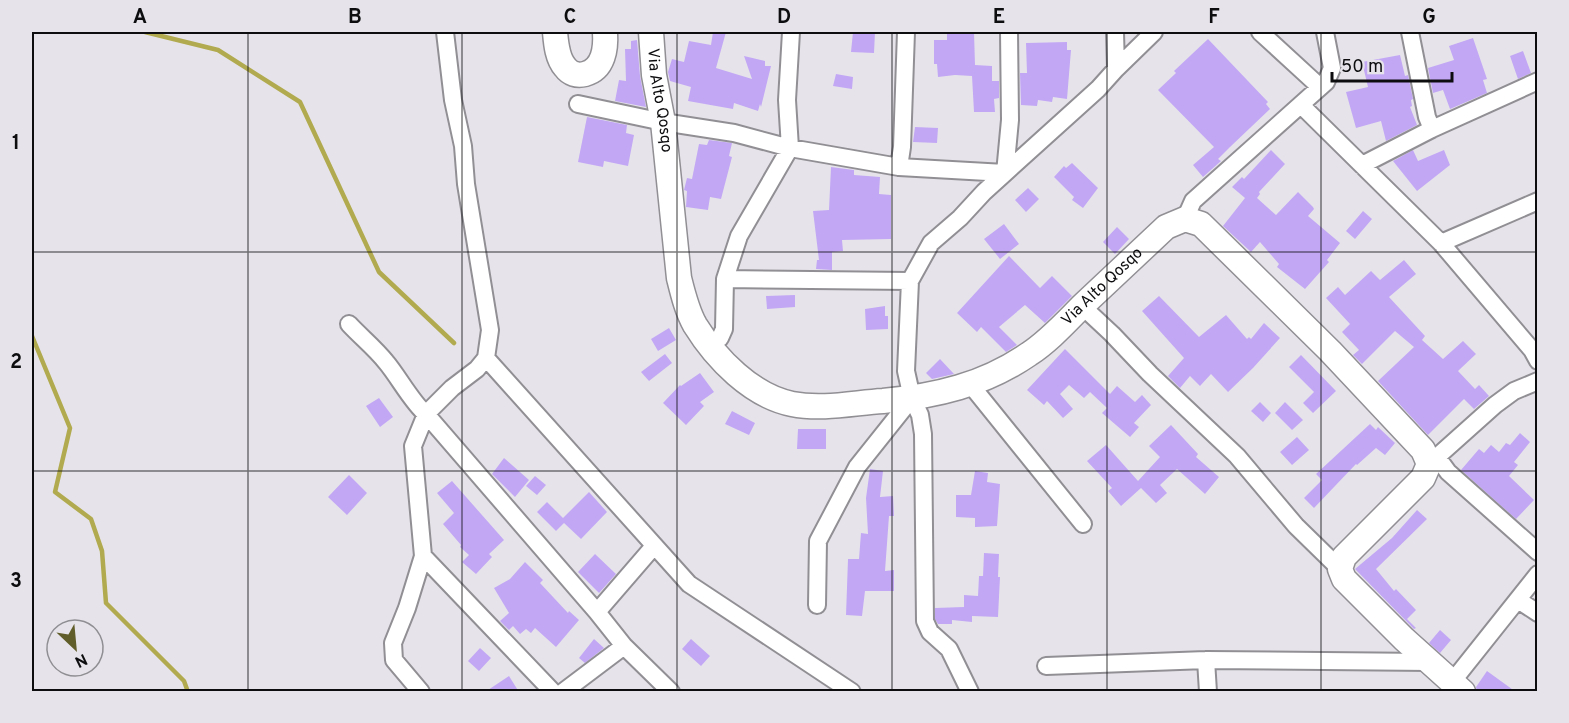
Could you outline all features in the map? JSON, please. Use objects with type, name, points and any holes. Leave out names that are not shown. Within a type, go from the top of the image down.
[{"type":"street","points":[[421,692],[394,660],[393,643],[407,608],[423,556],[414,446],[426,414],[452,388],[477,369],[486,358],[490,330],[466,184],[463,146],[453,100],[445,32]]},
{"type":"street","points":[[555,32],[558,53],[564,67],[573,75],[580,76],[597,68],[603,57],[605,32]]},
{"type":"street","name":"Via Alto Qosqo","points":[[651,32],[654,75],[663,122],[679,278],[685,302],[691,317],[708,344],[740,377],[755,389],[775,399],[792,404],[820,407],[912,398],[944,393],[970,384],[1029,354],[1166,227],[1185,219]]},
{"type":"street","points":[[708,344],[720,338],[724,328],[725,279],[739,236],[790,148],[787,100],[791,32]]},
{"type":"street","points":[[899,167],[902,147],[906,32]]},
{"type":"street","points":[[1005,173],[1010,120],[1009,32]]},
{"type":"street","points":[[1115,32],[1116,69]]},
{"type":"street","points":[[970,692],[949,649],[930,632],[925,621],[923,434],[920,415],[912,398],[906,370],[910,281],[931,243],[1098,89],[1154,32]]},
{"type":"street","points":[[1260,32],[1320,87]]},
{"type":"street","points":[[1325,32],[1332,68],[1326,82],[1193,201],[1185,219],[1201,224],[1330,351],[1433,460],[1538,552]]},
{"type":"street","points":[[1410,32],[1427,117],[1432,129]]},
{"type":"street","points":[[1362,165],[1432,129],[1538,81]]},
{"type":"street","points":[[578,104],[663,122],[734,133],[790,148],[899,167],[1005,173]]},
{"type":"street","points":[[1301,105],[1441,243],[1532,350],[1538,361]]},
{"type":"street","points":[[1441,243],[1538,201]]},
{"type":"street","points":[[725,279],[910,281]]},
{"type":"street","points":[[1082,306],[1237,456],[1296,526],[1340,569],[1344,579],[1457,686],[1538,574]]},
{"type":"street","points":[[349,324],[385,361],[420,409],[624,646],[671,692]]},
{"type":"street","points":[[486,358],[689,584],[841,689]]},
{"type":"street","points":[[1340,569],[1344,557],[1423,478],[1433,460],[1495,405],[1514,391],[1538,381]]},
{"type":"street","points":[[970,384],[1083,524]]},
{"type":"street","points":[[817,605],[818,541],[857,467],[912,398]]},
{"type":"street","points":[[597,612],[654,546]]},
{"type":"street","points":[[423,556],[553,692]]},
{"type":"street","points":[[1518,600],[1538,613]]},
{"type":"street","points":[[563,692],[624,646]]},
{"type":"street","points":[[1046,666],[1206,660],[1430,662]]},
{"type":"street","points":[[1206,660],[1208,692]]},
{"type":"building","points":[[713,32],[726,32],[716,68],[752,79],[744,56],[765,61],[765,66],[771,66],[758,111],[734,103],[733,109],[688,101],[691,87],[670,81],[668,72],[672,59],[684,62],[689,41],[711,45]]},
{"type":"building","points":[[853,32],[875,32],[874,53],[851,52]]},
{"type":"building","points":[[947,32],[974,32],[975,65],[992,66],[992,81],[999,81],[999,98],[994,99],[995,112],[974,112],[972,76],[938,77],[937,64],[934,64],[934,40],[947,40]]},
{"type":"building","points":[[1473,38],[1487,79],[1483,80],[1487,93],[1450,109],[1443,90],[1433,93],[1428,68],[1454,60],[1449,46]]},
{"type":"building","points":[[1208,39],[1268,102],[1266,104],[1270,109],[1218,159],[1221,161],[1203,177],[1193,165],[1214,147],[1158,90],[1176,73],[1174,71]]},
{"type":"building","points":[[637,40],[640,76],[646,107],[615,101],[619,80],[626,81],[625,49],[631,49],[631,41]]},
{"type":"building","points":[[1067,42],[1067,50],[1071,50],[1067,99],[1053,97],[1052,102],[1038,100],[1037,106],[1021,105],[1020,73],[1027,73],[1026,43]]},
{"type":"building","points":[[1523,51],[1531,73],[1518,79],[1510,56]]},
{"type":"building","points":[[1400,55],[1405,76],[1408,75],[1413,99],[1410,107],[1417,125],[1386,141],[1381,121],[1356,128],[1346,92],[1368,87],[1362,62]]},
{"type":"building","points":[[836,74],[853,77],[852,89],[833,86]]},
{"type":"building","points":[[587,117],[627,125],[626,133],[634,135],[628,166],[604,161],[603,167],[578,162]]},
{"type":"building","points":[[915,127],[938,128],[937,143],[913,142]]},
{"type":"building","points":[[709,140],[732,143],[729,156],[732,157],[721,199],[710,197],[708,210],[686,207],[687,191],[684,190],[687,178],[692,179],[699,144],[707,145]]},
{"type":"building","points":[[1271,150],[1285,164],[1259,192],[1257,198],[1276,215],[1298,192],[1314,209],[1308,216],[1340,243],[1327,260],[1329,262],[1305,289],[1277,267],[1279,264],[1260,242],[1251,252],[1223,226],[1245,198],[1232,187],[1242,177],[1244,179]]},
{"type":"building","points":[[1413,150],[1418,161],[1444,150],[1450,165],[1417,191],[1393,161]]},
{"type":"building","points":[[1072,163],[1098,188],[1083,208],[1072,200],[1074,197],[1054,177],[1064,166],[1066,168]]},
{"type":"building","points":[[831,167],[854,170],[854,175],[880,177],[879,194],[891,195],[891,239],[842,240],[843,251],[832,252],[832,270],[816,269],[817,260],[819,260],[813,211],[829,210]]},
{"type":"building","points":[[1028,188],[1039,199],[1026,212],[1015,200]]},
{"type":"building","points":[[1363,211],[1372,219],[1355,239],[1346,231]]},
{"type":"building","points":[[1004,224],[1019,244],[1000,259],[984,239]]},
{"type":"building","points":[[1117,227],[1129,239],[1115,254],[1103,242]]},
{"type":"building","points":[[1009,256],[1040,288],[1052,276],[1072,296],[1045,323],[1025,305],[999,327],[1017,345],[1006,352],[981,327],[977,332],[957,313]]},
{"type":"building","points":[[1404,260],[1416,274],[1389,297],[1425,336],[1422,340],[1443,359],[1463,341],[1476,354],[1458,371],[1475,389],[1479,385],[1489,396],[1474,409],[1464,399],[1428,435],[1378,381],[1414,347],[1395,331],[1362,364],[1353,355],[1359,350],[1342,332],[1350,324],[1326,298],[1338,287],[1345,295],[1371,271],[1380,280]]},
{"type":"building","points":[[795,295],[795,307],[767,309],[766,296]]},
{"type":"building","points":[[1159,296],[1199,337],[1226,315],[1247,339],[1249,337],[1251,339],[1264,323],[1280,338],[1228,392],[1211,374],[1200,386],[1190,376],[1180,388],[1168,376],[1184,358],[1142,311]]},
{"type":"building","points":[[885,306],[888,329],[866,330],[865,309]]},
{"type":"building","points":[[669,328],[676,340],[658,351],[651,339]]},
{"type":"building","points":[[1065,349],[1110,394],[1117,386],[1135,402],[1142,395],[1151,405],[1134,423],[1139,427],[1130,437],[1102,413],[1107,408],[1090,392],[1084,398],[1069,385],[1060,394],[1073,409],[1063,418],[1047,401],[1044,405],[1027,390]]},
{"type":"building","points":[[665,354],[672,363],[649,381],[641,372]]},
{"type":"building","points":[[1301,355],[1336,391],[1313,413],[1303,403],[1314,392],[1289,367]]},
{"type":"building","points":[[940,359],[954,374],[932,379],[926,373]]},
{"type":"building","points":[[700,373],[714,392],[700,402],[704,406],[686,425],[663,403],[680,385]]},
{"type":"building","points":[[379,398],[393,417],[380,427],[366,406]]},
{"type":"building","points":[[1260,402],[1271,413],[1263,422],[1251,411]]},
{"type":"building","points":[[1285,402],[1303,420],[1292,430],[1275,413]]},
{"type":"building","points":[[732,411],[755,423],[749,435],[725,424]]},
{"type":"building","points":[[1370,424],[1376,430],[1378,427],[1395,443],[1385,455],[1376,448],[1356,464],[1314,508],[1304,498],[1322,480],[1316,474]]},
{"type":"building","points":[[1171,425],[1198,454],[1196,457],[1219,477],[1205,494],[1177,469],[1160,485],[1167,493],[1156,503],[1141,488],[1121,506],[1108,491],[1112,488],[1087,461],[1106,445],[1138,481],[1160,457],[1149,446]]},
{"type":"building","points":[[798,429],[826,429],[826,449],[797,449]]},
{"type":"building","points":[[1520,433],[1530,442],[1514,462],[1518,465],[1509,476],[1534,500],[1516,519],[1461,470],[1479,449],[1484,453],[1491,445],[1499,452],[1506,443],[1510,445]]},
{"type":"building","points":[[1297,437],[1309,450],[1292,465],[1280,452]]},
{"type":"building","points":[[504,458],[529,480],[515,497],[492,474]]},
{"type":"building","points":[[870,469],[883,471],[880,497],[893,496],[894,516],[889,516],[885,571],[894,570],[894,591],[865,591],[862,616],[846,615],[848,559],[859,559],[861,533],[868,534],[866,498]]},
{"type":"building","points":[[975,471],[988,473],[987,482],[1000,484],[997,526],[975,527],[975,518],[956,517],[956,495],[971,495]]},
{"type":"building","points":[[349,475],[367,493],[347,515],[328,497]]},
{"type":"building","points":[[535,476],[546,485],[537,495],[526,486]]},
{"type":"building","points":[[452,481],[504,540],[489,554],[492,557],[476,574],[462,562],[469,555],[443,524],[454,513],[437,493]]},
{"type":"building","points":[[589,492],[607,512],[581,539],[564,523],[556,531],[537,512],[547,502],[563,518]]},
{"type":"building","points":[[1417,510],[1427,519],[1376,569],[1394,591],[1396,589],[1416,610],[1407,619],[1416,628],[1414,629],[1355,569],[1392,538]]},
{"type":"building","points":[[984,553],[999,554],[998,617],[972,616],[972,622],[952,620],[952,624],[938,624],[935,619],[935,608],[964,607],[964,595],[978,596],[979,576],[983,576]]},
{"type":"building","points":[[595,554],[616,574],[599,593],[578,572]]},
{"type":"building","points":[[525,562],[543,580],[540,583],[568,613],[569,611],[579,620],[556,647],[535,628],[531,633],[526,629],[520,634],[513,626],[509,630],[500,621],[509,613],[494,588],[510,579]]},
{"type":"building","points":[[1440,630],[1451,640],[1440,653],[1429,643]]},
{"type":"building","points":[[594,639],[604,648],[585,663],[579,658]]},
{"type":"building","points":[[691,639],[710,656],[701,666],[682,649]]},
{"type":"building","points":[[480,648],[491,658],[479,671],[468,661]]},
{"type":"building","points":[[1487,671],[1516,692],[1477,692],[1476,687]]},
{"type":"building","points":[[509,676],[519,692],[485,692]]},
{"type":"waterway","points":[[145,32],[218,50],[300,102],[379,272],[454,343]]},
{"type":"waterway","points":[[32,336],[70,428],[55,492],[91,519],[102,551],[106,603],[184,681],[188,692]]}]
